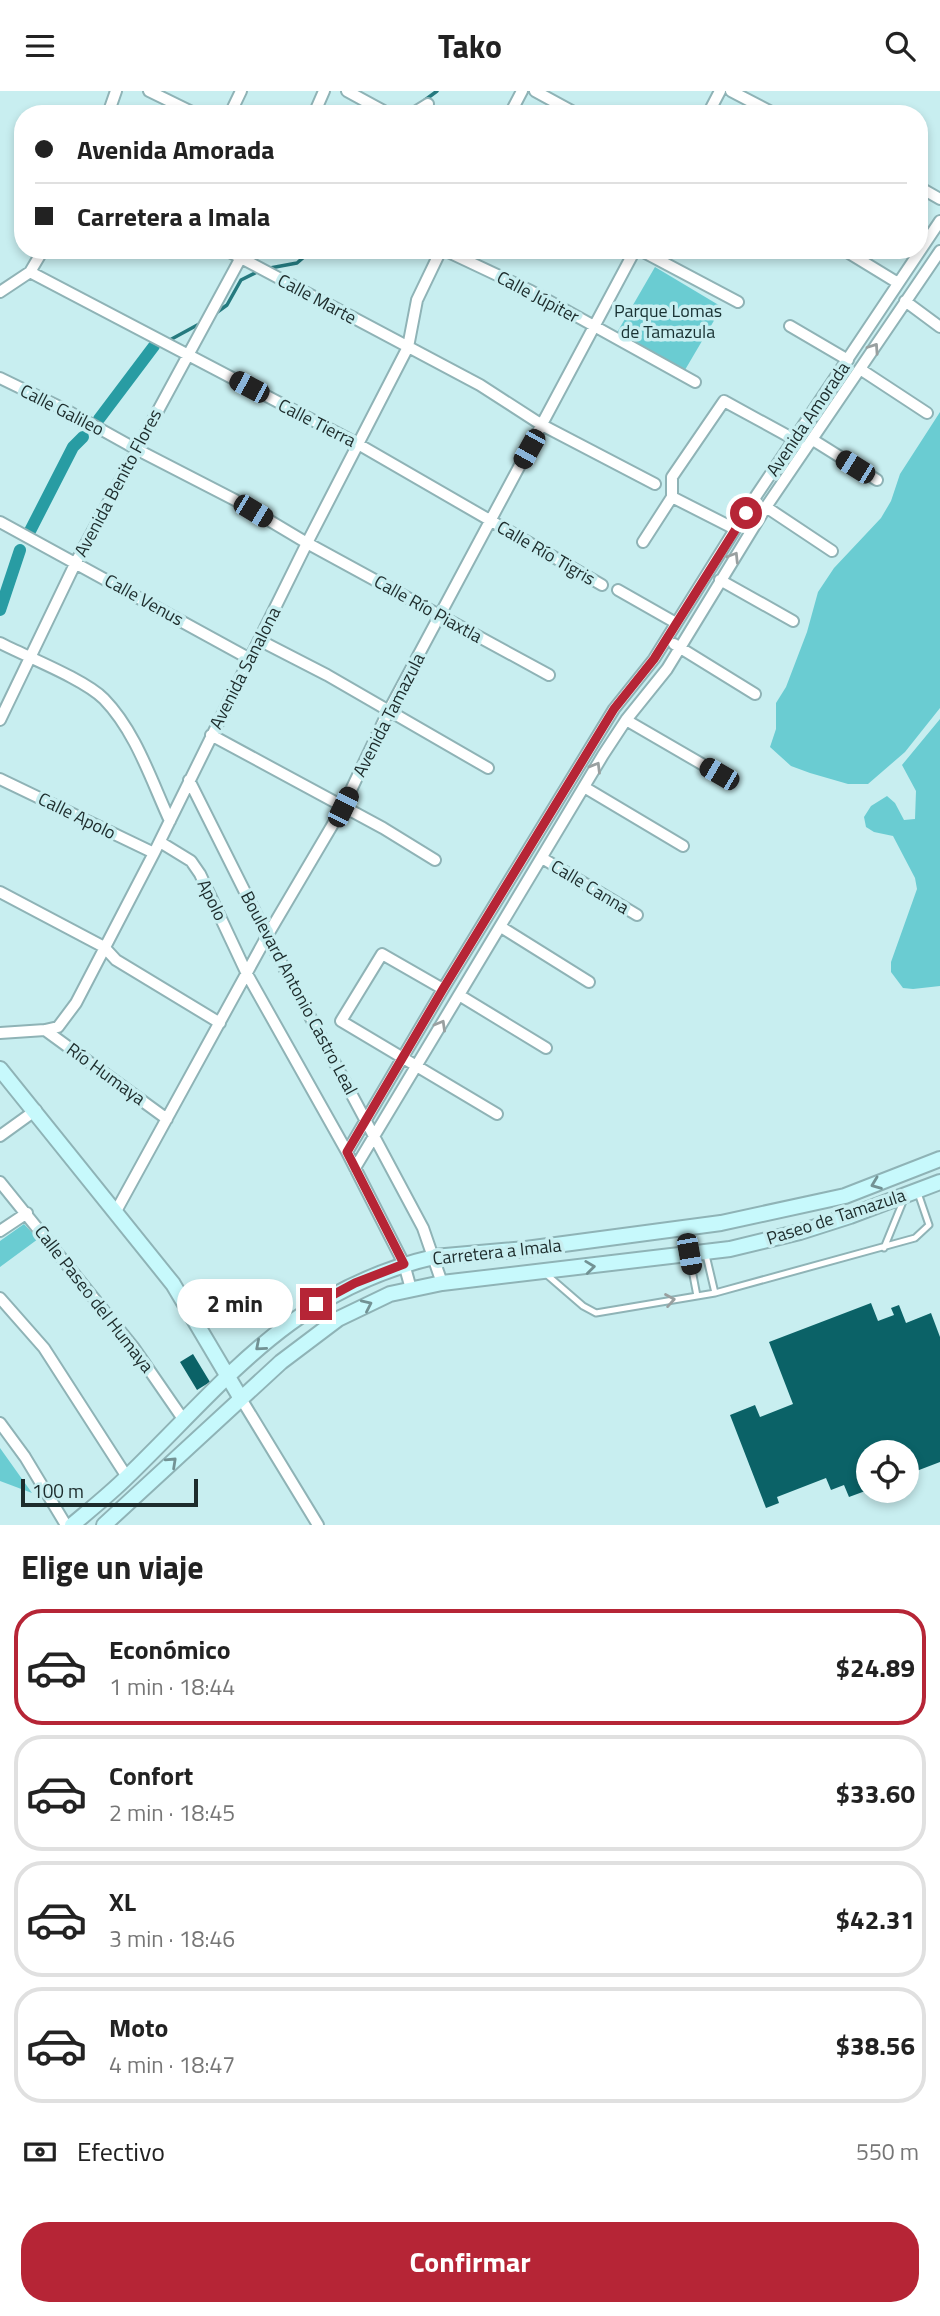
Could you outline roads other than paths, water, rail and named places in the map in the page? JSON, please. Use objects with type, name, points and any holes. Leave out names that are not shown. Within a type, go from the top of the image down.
[{"type":"main road","points":[[0,1069],[36,1110],[173,1284],[240,1397]]},
{"type":"main road","name":"Paseo de Tamazula","points":[[721,1223],[845,1196],[940,1159]]},
{"type":"main road","name":"Paseo de Tamazula","points":[[730,1249],[800,1232],[940,1182]]},
{"type":"main road","name":"Carretera a Imala","points":[[72,1525],[127,1477],[183,1419],[281,1328],[316,1304],[355,1283],[404,1264],[434,1257],[526,1249],[721,1223]]},
{"type":"main road","name":"Carretera a Imala","points":[[104,1525],[281,1362],[338,1319],[390,1294],[442,1283],[730,1249]]},
{"type":"street","points":[[149,91],[178,105]]},
{"type":"street","points":[[347,91],[373,105]]},
{"type":"street","points":[[534,91],[560,105]]},
{"type":"street","points":[[730,91],[757,105]]},
{"type":"street","name":"Avenida Amorada","points":[[928,240],[940,222]]},
{"type":"street","name":"Avenida Amorada","points":[[355,1168],[626,720],[667,669],[766,507],[940,251]]},
{"type":"street","points":[[0,292],[30,272],[38,259]]},
{"type":"street","name":"Avenida Benito Flores","points":[[0,720],[76,562],[240,259]]},
{"type":"street","name":"Calle Marte","points":[[252,259],[480,385],[542,425],[655,484]]},
{"type":"street","name":"Avenida Sanalona","points":[[45,1030],[58,1027],[66,1019],[160,842],[211,735],[408,347],[417,300],[438,259]]},
{"type":"street","name":"Calle Júpiter","points":[[462,259],[531,291],[695,382]]},
{"type":"street","name":"Avenida Tamazula","points":[[115,1213],[267,936],[343,807],[388,712],[633,259]]},
{"type":"street","points":[[655,259],[738,302]]},
{"type":"street","points":[[859,259],[898,283]]},
{"type":"street","name":"Avenida Amorada","points":[[347,1152],[614,709],[654,659],[735,529],[915,259]]},
{"type":"street","name":"Calle Tierra","points":[[30,272],[358,444],[490,520]]},
{"type":"street","points":[[905,301],[940,327]]},
{"type":"street","points":[[790,326],[848,360]]},
{"type":"street","points":[[860,369],[926,413]]},
{"type":"street","name":"Calle Galileo","points":[[0,379],[66,410],[136,450],[235,500],[307,544]]},
{"type":"street","points":[[643,542],[673,496],[672,477],[724,401],[795,439],[811,443],[877,480]]},
{"type":"street","points":[[673,496],[735,529]]},
{"type":"street","points":[[766,507],[832,551]]},
{"type":"street","name":"Calle Río Tigris","points":[[490,520],[603,585]]},
{"type":"street","name":"Calle Venus","points":[[0,522],[250,659]]},
{"type":"street","name":"Calle Río Piaxtla","points":[[307,544],[549,675]]},
{"type":"street","points":[[720,580],[793,621]]},
{"type":"street","points":[[618,590],[676,623]]},
{"type":"street","points":[[666,639],[755,694]]},
{"type":"street","points":[[259,641],[327,675],[488,768]]},
{"type":"street","points":[[0,643],[71,678],[102,698],[122,722],[139,752],[170,821]]},
{"type":"street","points":[[626,720],[719,774]]},
{"type":"street","points":[[211,735],[383,828],[435,860]]},
{"type":"street","name":"Calle Apolo","points":[[0,779],[154,853]]},
{"type":"street","name":"Boulevard Antonio Castro Leal","points":[[189,780],[267,936],[422,1228],[442,1283]]},
{"type":"street","points":[[584,787],[683,846]]},
{"type":"street","points":[[555,804],[569,812]]},
{"type":"street","name":"Apolo","points":[[160,842],[191,861],[200,873],[247,974]]},
{"type":"street","name":"Calle Canna","points":[[542,858],[637,915]]},
{"type":"street","points":[[0,893],[104,947],[116,960],[220,1023]]},
{"type":"street","points":[[501,926],[589,982]]},
{"type":"street","points":[[443,989],[382,954],[341,1021],[497,1114]]},
{"type":"street","name":"Boulevard Antonio Castro Leal","points":[[247,974],[347,1152],[404,1264],[411,1289]]},
{"type":"street","points":[[459,995],[546,1048]]},
{"type":"street","points":[[0,1033],[45,1030]]},
{"type":"street","name":"Río Humaya","points":[[45,1030],[167,1119]]},
{"type":"street","points":[[388,1084],[402,1093]]},
{"type":"street","points":[[0,1136],[36,1110]]},
{"type":"street","name":"Calle Paseo del Humaya","points":[[0,1182],[134,1348],[183,1419]]},
{"type":"street","points":[[0,1231],[27,1213]]},
{"type":"street","points":[[0,1298],[44,1348],[127,1477]]},
{"type":"street","points":[[240,1397],[318,1525]]},
{"type":"street","points":[[0,1423],[25,1457],[66,1525]]},
{"type":"lane","points":[[544,1272],[583,1306],[596,1313],[715,1293],[915,1238],[929,1225],[912,1192]]},
{"type":"lane","points":[[884,1248],[912,1192]]},
{"type":"lane","points":[[705,1252],[715,1293]]},
{"type":"lane","points":[[689,1254],[696,1296]]},
{"type":"waterway","points":[[425,100],[437,91]]},
{"type":"waterway","points":[[270,268],[297,263],[302,259]]},
{"type":"waterway","points":[[216,313],[227,305],[241,280],[259,271]]},
{"type":"waterway","points":[[168,341],[201,323]]},
{"type":"waterway","points":[[99,419],[154,346]]},
{"type":"waterway","points":[[30,531],[73,447],[83,437]]},
{"type":"waterway","points":[[0,610],[20,550]]},
{"type":"park label","name":"Parque Lomas de Tamazula","points":[[668,322]]}]
